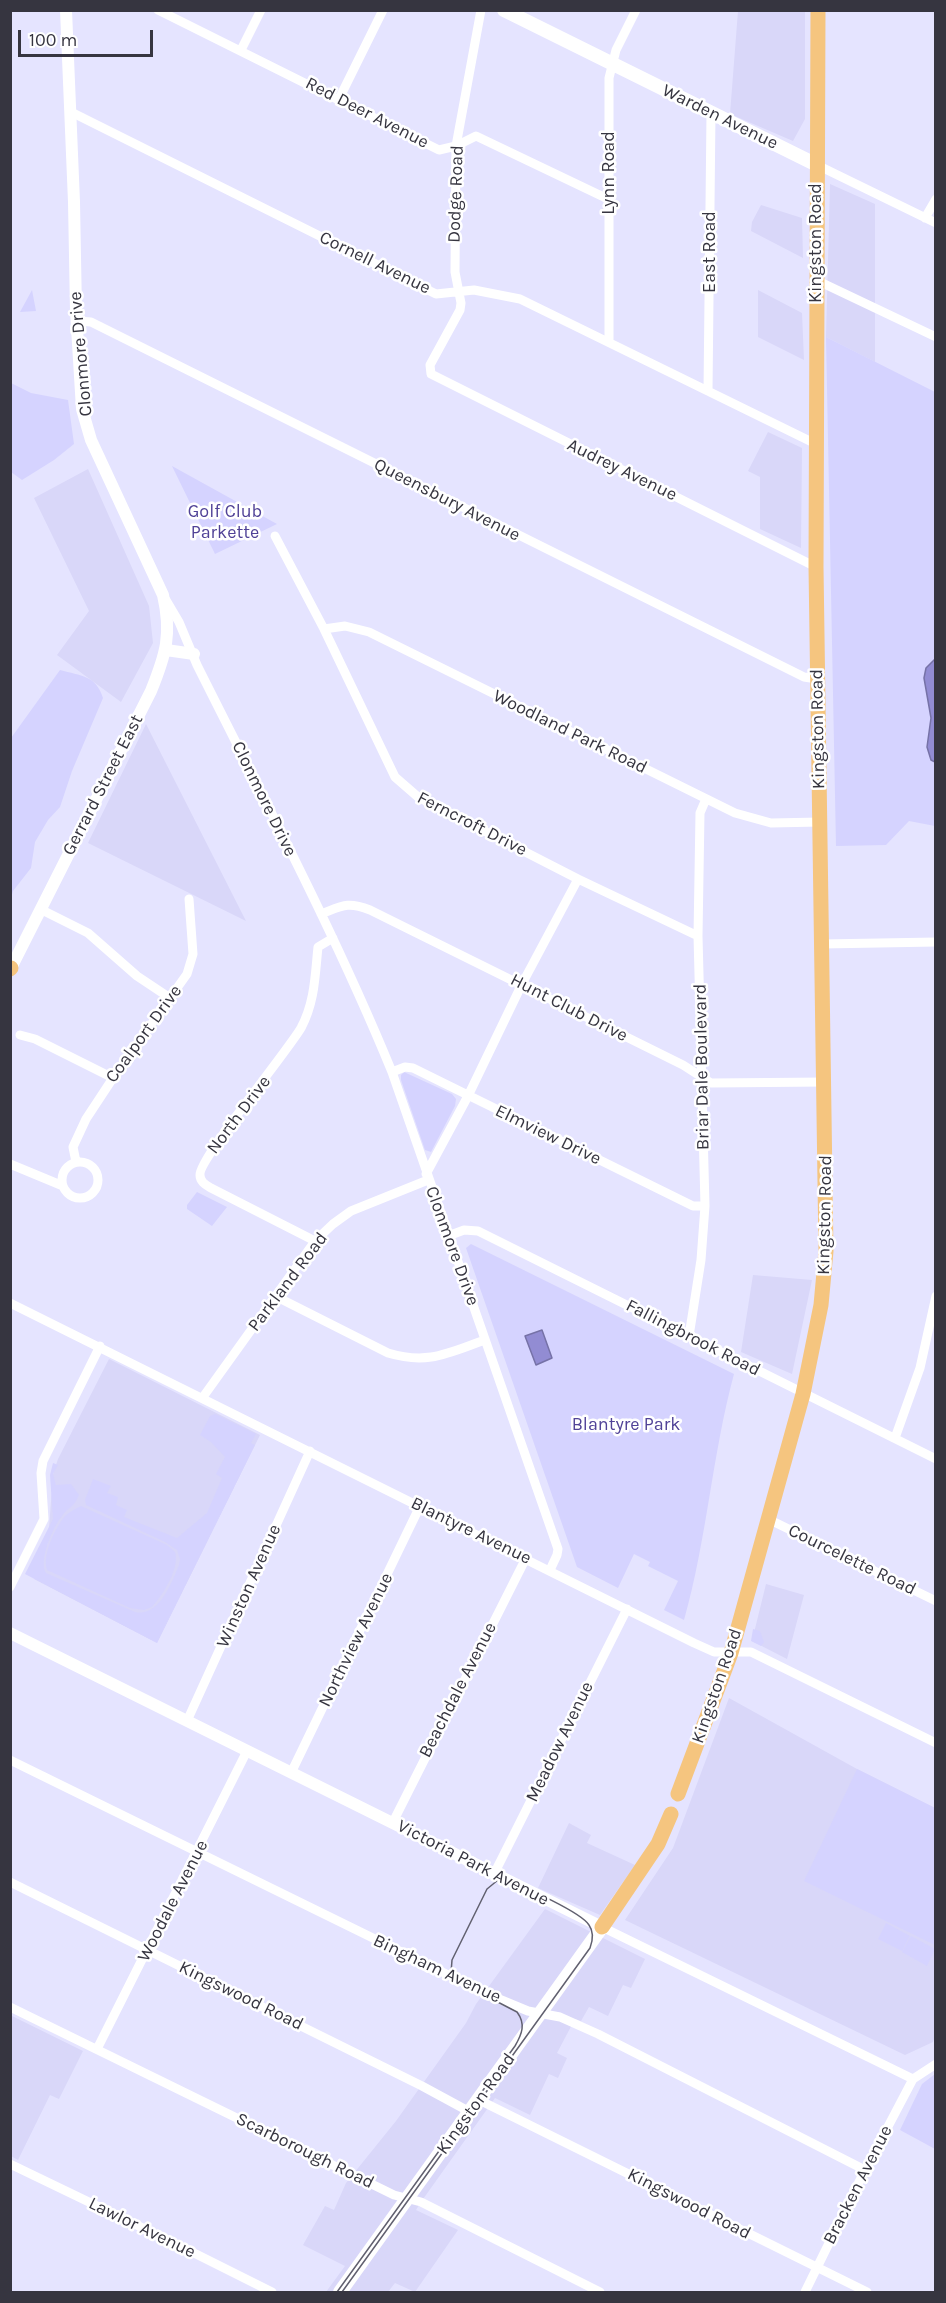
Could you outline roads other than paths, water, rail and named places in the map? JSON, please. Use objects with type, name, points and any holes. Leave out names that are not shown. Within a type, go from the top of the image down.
[{"type":"main road","name":"Warden Avenue","points":[[504,10],[817,165]]},
{"type":"main road","name":"Kingston Road","points":[[340,2292],[602,1928],[658,1844],[731,1653],[812,1355],[824,1278],[825,1082],[816,567],[818,10]]},
{"type":"street","name":"Clonmore Drive","points":[[66,10],[82,409],[90,438],[163,595],[179,622],[197,664],[333,938],[392,1072],[558,1549],[550,1570]]},
{"type":"street","name":"Red Deer Avenue","points":[[158,10],[439,150],[456,146],[476,136],[610,200]]},
{"type":"street","points":[[241,50],[261,10]]},
{"type":"street","points":[[339,99],[383,10]]},
{"type":"street","name":"Dodge Road","points":[[429,371],[430,364],[460,310],[461,303],[454,272],[456,146],[481,10]]},
{"type":"street","name":"Lynn Road","points":[[609,340],[609,78],[616,50],[636,10]]},
{"type":"street","name":"Cornell Avenue","points":[[71,112],[436,294],[475,291],[520,298],[816,444]]},
{"type":"street","name":"East Road","points":[[708,391],[711,113]]},
{"type":"street","name":"Warden Avenue","points":[[817,165],[936,223]]},
{"type":"street","points":[[925,218],[936,200]]},
{"type":"street","points":[[816,280],[936,337]]},
{"type":"street","name":"Queensbury Avenue","points":[[78,321],[91,322],[805,678],[817,679]]},
{"type":"street","name":"Audrey Avenue","points":[[429,371],[434,376],[816,567]]},
{"type":"street","name":"Ferncroft Drive","points":[[275,536],[324,629],[394,777],[412,793],[578,879],[698,936]]},
{"type":"street","name":"Gerrard Street East","points":[[11,968],[151,691],[166,650],[168,617],[163,595]]},
{"type":"street","name":"Woodland Park Road","points":[[324,629],[345,626],[369,632],[735,813],[771,823],[820,822]]},
{"type":"street","points":[[166,650],[194,654]]},
{"type":"street","name":"Briar Dale Boulevard","points":[[689,1336],[701,1260],[705,1206],[698,936],[700,813],[706,799]]},
{"type":"street","points":[[427,1177],[522,984],[578,879]]},
{"type":"street","name":"Coalport Drive","points":[[63,1186],[63,1174],[70,1164],[76,1162],[73,1147],[86,1119],[187,974],[193,954],[189,899]]},
{"type":"street","name":"Hunt Club Drive","points":[[321,914],[342,905],[354,903],[683,1065],[711,1083],[825,1082]]},
{"type":"street","points":[[40,909],[88,933],[136,976],[170,998]]},
{"type":"street","name":"North Drive","points":[[315,1241],[211,1188],[202,1181],[200,1175],[202,1164],[275,1067],[300,1029],[314,993],[318,947],[333,938]]},
{"type":"street","points":[[822,944],[936,942]]},
{"type":"street","points":[[20,1035],[35,1039],[113,1078]]},
{"type":"street","name":"Elmview Drive","points":[[392,1072],[411,1067],[693,1206],[705,1206]]},
{"type":"street","points":[[10,1164],[63,1186],[70,1195],[87,1196],[98,1183],[96,1171],[87,1163],[76,1162]]},
{"type":"street","name":"Parkland Road","points":[[203,1397],[315,1241],[351,1210],[427,1177]]},
{"type":"street","name":"Fallingbrook Road","points":[[448,1236],[464,1230],[478,1231],[936,1459]]},
{"type":"street","points":[[275,1296],[388,1353],[407,1358],[423,1359],[438,1356],[485,1340]]},
{"type":"street","points":[[895,1438],[920,1368],[936,1296]]},
{"type":"street","name":"Blantyre Avenue","points":[[10,1303],[714,1652],[751,1652],[936,1743]]},
{"type":"street","points":[[10,1587],[44,1519],[41,1473],[43,1461],[100,1346]]},
{"type":"street","name":"Winston Avenue","points":[[187,1721],[310,1451]]},
{"type":"street","name":"Northview Avenue","points":[[291,1773],[420,1506]]},
{"type":"street","name":"Courcelette Road","points":[[768,1519],[936,1601]]},
{"type":"street","name":"Beachdale Avenue","points":[[393,1822],[526,1558]]},
{"type":"street","name":"Meadow Avenue","points":[[494,1874],[627,1609]]},
{"type":"street","name":"Victoria Park Avenue","points":[[10,1633],[602,1928],[913,2079]]},
{"type":"street","name":"Woodale Avenue","points":[[97,2049],[247,1752]]},
{"type":"street","name":"Bingham Avenue","points":[[10,1760],[487,1994],[540,2015],[555,2015],[579,2025],[865,2170]]},
{"type":"street","name":"Kingswood Road","points":[[10,1882],[411,2080],[470,2112]]},
{"type":"street","name":"Scarborough Road","points":[[10,2007],[394,2195],[421,2202],[600,2292]]},
{"type":"street","points":[[913,2079],[936,2064]]},
{"type":"street","name":"Bracken Avenue","points":[[805,2292],[913,2079]]},
{"type":"street","name":"Kingswood Road","points":[[479,2100],[867,2292]]},
{"type":"street","name":"Lawlor Avenue","points":[[10,2164],[272,2292]]},
{"type":"tram line","points":[[337,2292],[520,2037],[522,2025],[517,2012],[457,1981],[451,1973],[452,1960],[487,1889],[498,1880],[509,1881],[575,1913],[592,1930],[590,1948],[342,2292]]},
{"type":"park label","name":"Golf Club Parkette","points":[[225,522]]},
{"type":"park label","name":"Blantyre Park","points":[[626,1425]]}]
